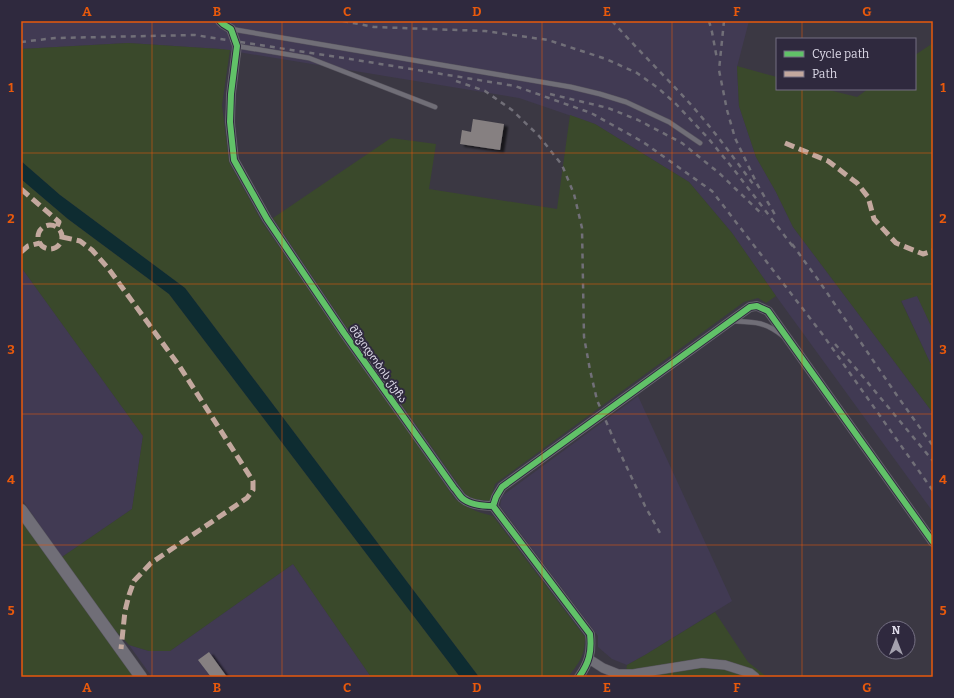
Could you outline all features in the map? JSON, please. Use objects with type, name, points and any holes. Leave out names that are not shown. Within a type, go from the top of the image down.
[{"type":"main road","points":[[21,510],[141,677]]},
{"type":"street","points":[[220,21],[231,29]]},
{"type":"street","name":"მშვიდობის ქუჩა","points":[[231,29],[237,46],[231,94],[230,122],[234,160],[267,219],[344,333],[454,488],[463,499],[471,503],[484,506],[493,506]]},
{"type":"street","points":[[579,677],[589,660],[591,646],[590,634],[493,506],[496,498],[502,486],[750,307],[758,306],[768,311],[933,542]]},
{"type":"street","points":[[589,660],[618,674],[633,674],[702,663],[725,665],[750,673],[755,677]]},
{"type":"lane","points":[[231,29],[571,87],[600,94],[626,102],[669,122],[700,143]]},
{"type":"lane","points":[[237,46],[309,58],[435,107]]},
{"type":"lane","points":[[730,321],[753,322],[765,325],[781,334],[791,343]]},
{"type":"shaded area","points":[[21,21],[749,21],[737,67],[739,106],[756,157],[776,192],[793,227],[933,413],[933,512],[732,233],[689,182],[595,124],[519,98],[220,49],[128,43],[21,49]]},
{"type":"shaded area","points":[[21,161],[60,195],[185,288],[479,677],[460,677],[169,294],[68,219],[21,179]]},
{"type":"shaded area","points":[[21,267],[143,436],[132,509],[62,557],[21,498]]},
{"type":"shaded area","points":[[917,295],[933,330],[933,369],[901,300]]},
{"type":"shaded area","points":[[638,396],[732,601],[627,665],[612,659],[598,647],[598,636],[500,506],[502,496]]},
{"type":"shaded area","points":[[293,564],[371,677],[152,677],[129,645],[149,651],[170,651]]},
{"type":"green space","points":[[128,43],[230,50],[222,105],[229,162],[262,222],[455,499],[473,510],[493,516],[585,637],[585,644],[581,659],[568,677],[479,677],[185,288],[60,195],[21,161],[21,49]]},
{"type":"green space","points":[[933,43],[933,330],[917,296],[901,301],[933,369],[933,413],[793,227],[776,192],[756,157],[739,106],[737,66],[776,77],[776,90],[829,90],[857,97],[867,90],[916,90],[916,54]]},
{"type":"green space","points":[[570,115],[595,124],[689,182],[732,233],[776,296],[766,303],[758,298],[744,302],[495,484],[490,501],[474,499],[466,495],[347,328],[273,218],[391,138],[436,144],[429,189],[557,209]]},
{"type":"green space","points":[[21,179],[68,219],[169,294],[460,677],[371,677],[293,564],[170,651],[149,651],[129,645],[111,626],[62,557],[132,509],[143,436],[21,267]]},
{"type":"green space","points":[[21,518],[137,677],[21,677]]},
{"type":"green space","points":[[715,612],[748,662],[767,677],[625,677],[627,665]]},
{"type":"building","points":[[473,119],[504,124],[500,150],[460,144],[462,130],[471,132]]},
{"type":"building","points":[[209,652],[227,677],[211,677],[198,660]]},
{"type":"railway","points":[[343,21],[374,27],[485,31],[548,40],[606,59],[637,73],[658,88],[676,104],[708,138],[794,248]]},
{"type":"railway","points":[[612,21],[693,107],[717,135],[753,184]]},
{"type":"railway","points":[[709,21],[717,59]]},
{"type":"railway","points":[[724,21],[719,70],[727,110],[735,138],[757,184],[777,218]]},
{"type":"railway","points":[[21,42],[55,38],[195,35],[515,86],[591,113],[643,142],[712,191],[823,335],[933,491]]},
{"type":"railway","points":[[456,81],[485,91],[512,110],[539,136],[562,165],[574,194],[582,228],[584,337],[597,400],[645,506],[660,533]]},
{"type":"railway","points":[[550,94],[608,108],[638,120],[682,143],[719,173],[763,215]]},
{"type":"railway","points":[[792,244],[933,446]]},
{"type":"railway","points":[[835,344],[933,461]]},
{"type":"marked path","points":[[785,143],[828,161],[857,183],[868,197],[874,219],[896,243],[923,254],[933,251]]},
{"type":"marked path","points":[[21,189],[59,222],[57,227]]},
{"type":"marked path","points":[[50,225],[55,226],[61,232],[62,237],[61,242],[55,248],[50,249],[45,248],[39,242],[38,237],[39,232],[45,226],[50,225]]},
{"type":"marked path","points":[[62,237],[80,241],[92,250],[108,268],[180,367],[253,481],[253,490],[247,498],[151,563],[134,581],[125,611],[121,649]]},
{"type":"marked path","points":[[21,252],[28,246],[40,243]]},
{"type":"cycle path","points":[[220,21],[231,29],[237,46],[231,94],[230,122],[234,160],[267,219],[344,333],[454,488],[462,498],[473,504],[493,506],[590,634],[591,646],[589,657],[579,677]]},
{"type":"cycle path","points":[[493,506],[502,487],[750,307],[757,306],[768,311],[933,542]]}]
